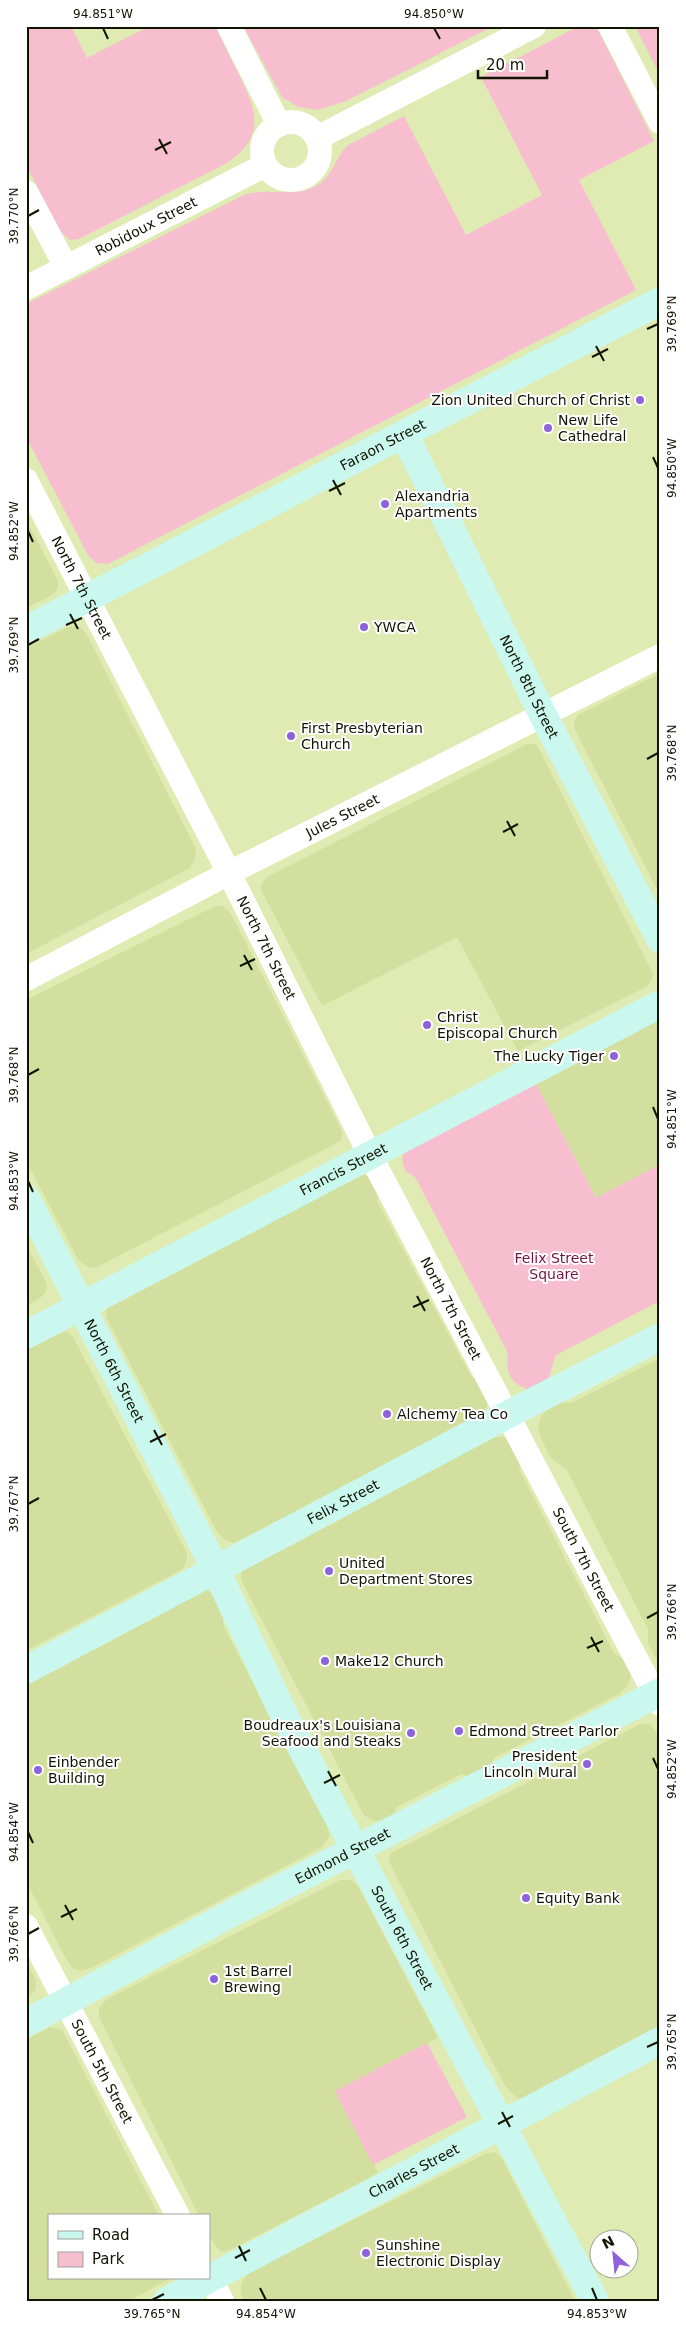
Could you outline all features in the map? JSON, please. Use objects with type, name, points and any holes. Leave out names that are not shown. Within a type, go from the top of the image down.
[{"type":"main road","name":"Faraon Street","points":[[26,630],[660,302]]},
{"type":"main road","name":"North 8th Street","points":[[404,434],[543,715],[660,939]]},
{"type":"main road","name":"Francis Street","points":[[26,1336],[660,1004]]},
{"type":"main road","name":"North 6th Street","points":[[26,1198],[216,1570]]},
{"type":"main road","name":"Felix Street","points":[[26,1670],[507,1415],[660,1337]]},
{"type":"main road","name":"South 6th Street","points":[[216,1570],[283,1713],[595,2301]]},
{"type":"main road","name":"Edmond Street","points":[[26,2023],[355,1850],[658,1697]]},
{"type":"main road","name":"Charles Street","points":[[167,2301],[214,2285],[501,2124],[660,2041]]},
{"type":"street","points":[[229,26],[279,125]]},
{"type":"street","points":[[317,138],[534,26]]},
{"type":"street","points":[[610,26],[660,122]]},
{"type":"street","points":[[288,122],[304,124],[310,128],[317,138],[321,157],[314,171],[308,175],[291,181],[283,180],[276,178],[265,165],[262,156],[263,142],[266,136],[279,125],[288,122]]},
{"type":"street","name":"Robidoux Street","points":[[26,288],[265,165]]},
{"type":"street","points":[[26,192],[66,268]]},
{"type":"street","name":"North 7th Street","points":[[26,480],[229,873],[370,1155],[507,1415]]},
{"type":"street","name":"Jules Street","points":[[26,979],[229,873],[660,656]]},
{"type":"street","name":"South 7th Street","points":[[507,1415],[658,1697]]},
{"type":"street","name":"South 5th Street","points":[[26,1926],[177,2214]]},
{"type":"shaded area","points":[[26,519],[57,579],[58,587],[52,595],[26,608]]},
{"type":"shaded area","points":[[70,626],[80,627],[87,635],[196,849],[195,859],[190,868],[26,954],[26,648]]},
{"type":"shaded area","points":[[660,673],[660,895],[574,728],[574,722],[578,715]]},
{"type":"shaded area","points":[[527,744],[536,744],[541,753],[653,974],[651,981],[646,987],[518,1051],[457,937],[322,1006],[261,890],[261,885],[267,877]]},
{"type":"shaded area","points":[[215,906],[223,906],[231,914],[342,1131],[341,1140],[95,1268],[88,1267],[79,1261],[26,1161],[26,1000]]},
{"type":"shaded area","points":[[660,1017],[660,1164],[596,1198],[535,1082]]},
{"type":"shaded area","points":[[360,1174],[370,1177],[382,1190],[377,1201],[472,1378],[478,1375],[488,1403],[484,1412],[477,1417],[234,1543],[225,1540],[217,1532],[106,1317],[106,1308]]},
{"type":"shaded area","points":[[26,1244],[47,1284],[46,1292],[39,1299],[26,1306]]},
{"type":"shaded area","points":[[59,1330],[67,1332],[73,1337],[187,1553],[187,1560],[183,1569],[26,1651],[26,1347]]},
{"type":"shaded area","points":[[660,1358],[660,1661],[655,1657],[648,1643],[648,1629],[567,1470],[550,1457],[541,1438],[538,1425],[548,1408],[559,1402],[571,1403]]},
{"type":"shaded area","points":[[493,1437],[505,1437],[513,1442],[521,1461],[519,1469],[614,1653],[623,1659],[630,1669],[631,1676],[627,1686],[619,1694],[494,1758],[491,1765],[470,1777],[461,1774],[397,1807],[394,1814],[385,1820],[375,1821],[365,1816],[359,1806],[241,1580],[242,1569]]},
{"type":"shaded area","points":[[198,1590],[207,1590],[215,1596],[223,1616],[223,1625],[327,1826],[330,1836],[322,1847],[91,1968],[80,1971],[72,1968],[65,1957],[26,1881],[26,1678]]},
{"type":"shaded area","points":[[640,1724],[650,1724],[660,1737],[660,2029],[526,2098],[517,2098],[505,2086],[393,1870],[389,1860],[391,1853]]},
{"type":"shaded area","points":[[340,1880],[351,1880],[358,1886],[438,2038],[336,2091],[378,2173],[230,2250],[221,2251],[214,2244],[210,2236],[210,2214],[198,2214],[99,2017],[99,2008],[107,1999]]},
{"type":"shaded area","points":[[26,1960],[36,1980],[36,1989],[26,2000]]},
{"type":"shaded area","points":[[50,2027],[62,2030],[158,2214],[48,2214],[48,2280],[167,2280],[129,2301],[26,2301],[26,2040]]},
{"type":"shaded area","points":[[495,2152],[502,2159],[575,2301],[245,2301],[241,2294],[241,2284],[249,2272],[485,2154]]},
{"type":"green space","points":[[26,26],[71,26],[87,58],[150,26],[215,26],[250,100],[254,123],[253,133],[248,143],[227,163],[79,239],[70,240],[61,232],[26,165]]},
{"type":"green space","points":[[243,26],[494,26],[346,101],[318,110],[298,107],[282,97]]},
{"type":"green space","points":[[579,26],[592,26],[598,30],[654,141],[579,180],[636,290],[108,564],[96,563],[88,555],[26,437],[26,304],[244,195],[264,192],[295,192],[314,187],[327,177],[348,145],[404,116],[466,235],[542,195],[481,77]]},
{"type":"green space","points":[[635,26],[660,26],[660,75]]},
{"type":"green space","name":"Felix Street Square","points":[[535,1082],[596,1198],[660,1164],[660,1301],[556,1355],[548,1380],[528,1390],[510,1376],[508,1372],[508,1353],[415,1177],[406,1172],[403,1159],[408,1146]]},
{"type":"green space","points":[[427,2043],[467,2117],[373,2165],[335,2091]]},
{"type":"place","name":"Zion United Church of Christ","points":[[640,400]]},
{"type":"place","name":"New Life Cathedral","points":[[548,428]]},
{"type":"place","name":"Alexandria Apartments","points":[[385,504]]},
{"type":"place","name":"YWCA","points":[[364,627]]},
{"type":"place","name":"First Presbyterian Church","points":[[291,736]]},
{"type":"place","name":"Christ Episcopal Church","points":[[427,1025]]},
{"type":"place","name":"The Lucky Tiger","points":[[614,1056]]},
{"type":"place","name":"Alchemy Tea Co","points":[[387,1414]]},
{"type":"place","name":"United Department Stores","points":[[329,1571]]},
{"type":"place","name":"Make12 Church","points":[[325,1661]]},
{"type":"place","name":"Edmond Street Parlor","points":[[459,1731]]},
{"type":"place","name":"Boudreaux's Louisiana Seafood and Steaks","points":[[411,1733]]},
{"type":"place","name":"President Lincoln Mural","points":[[587,1764]]},
{"type":"place","name":"Einbender Building","points":[[38,1770]]},
{"type":"place","name":"Equity Bank","points":[[526,1898]]},
{"type":"place","name":"1st Barrel Brewing","points":[[214,1979]]},
{"type":"place","name":"Sunshine Electronic Display","points":[[366,2253]]}]
